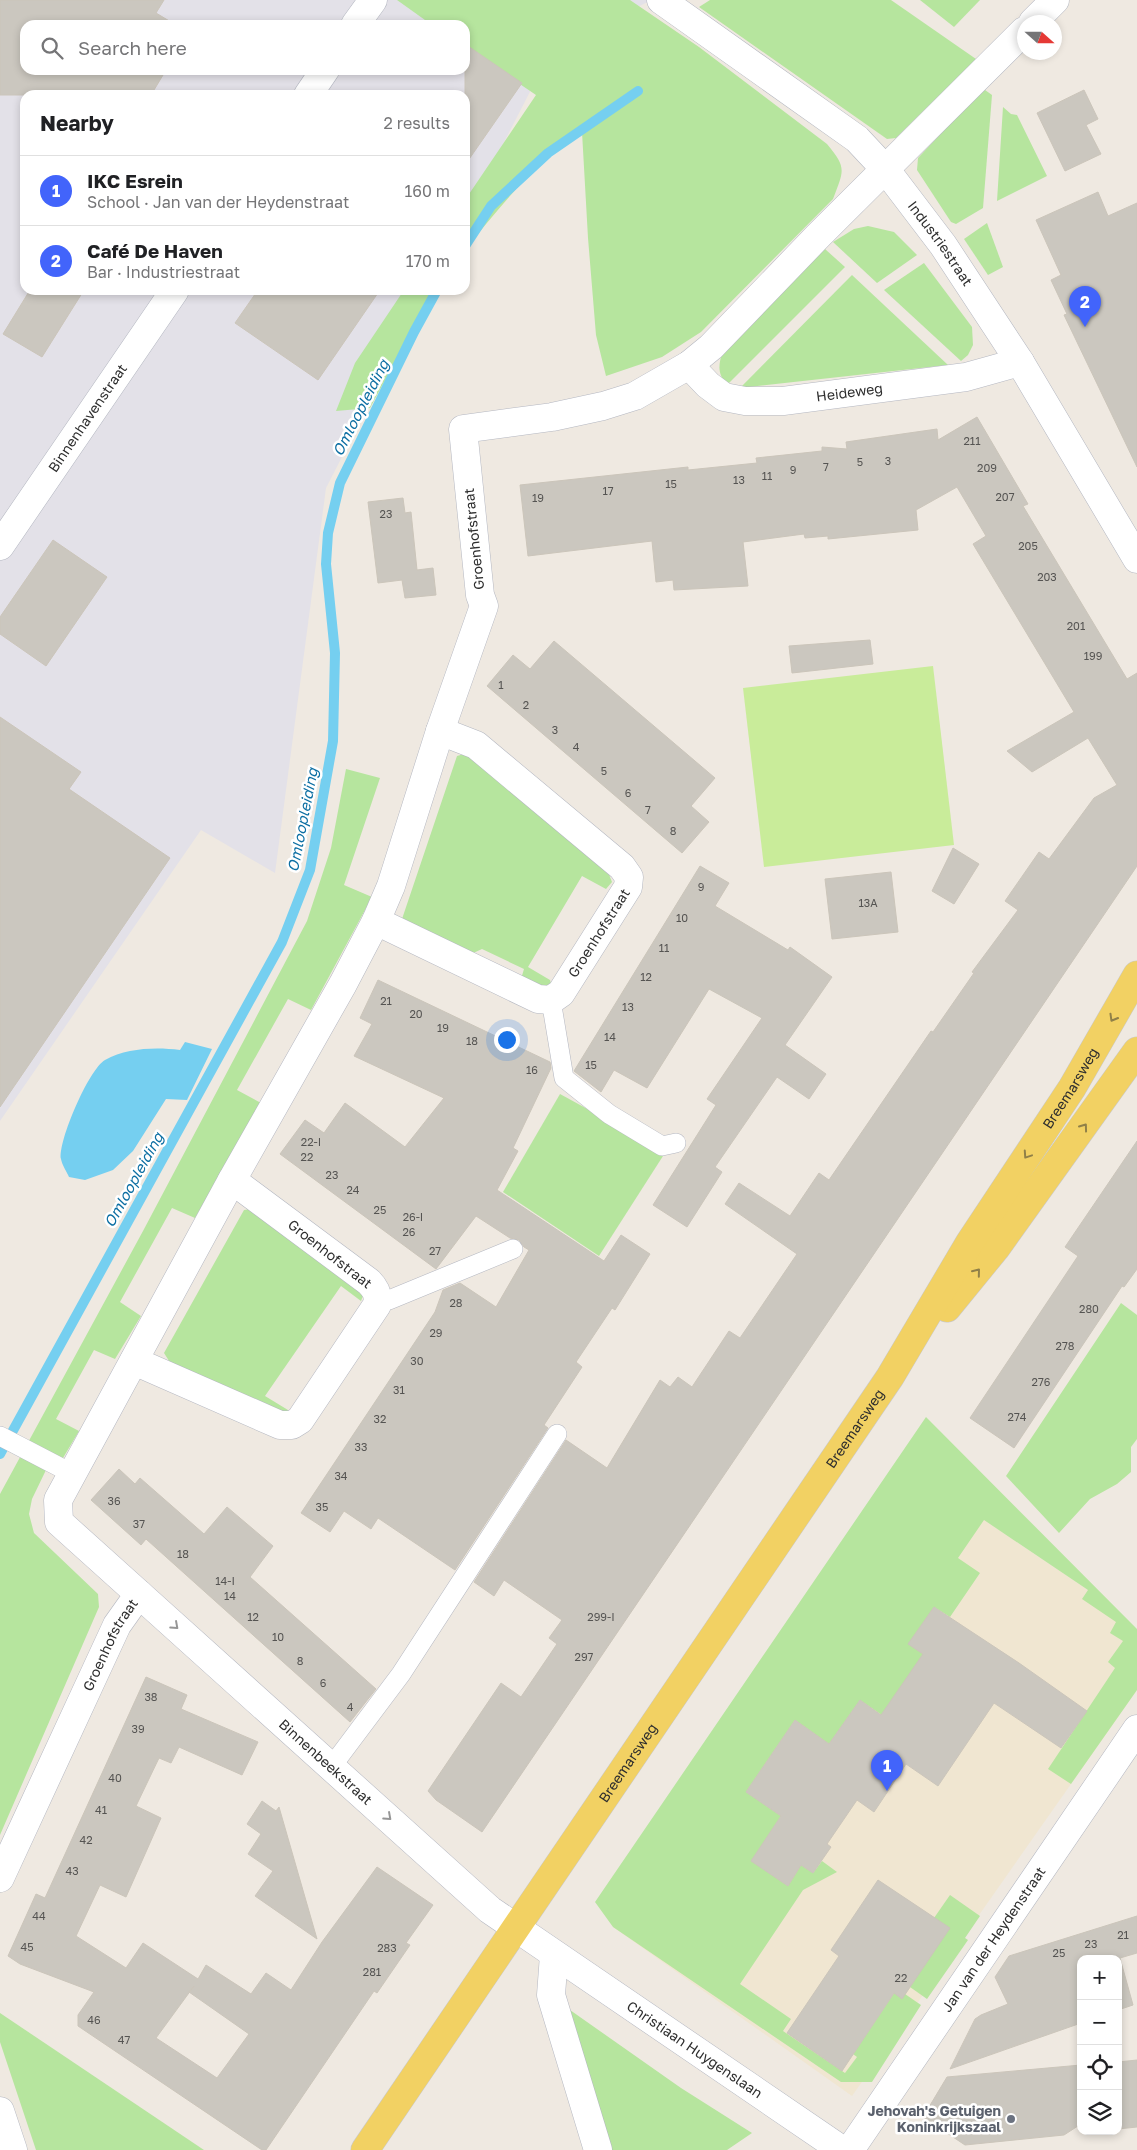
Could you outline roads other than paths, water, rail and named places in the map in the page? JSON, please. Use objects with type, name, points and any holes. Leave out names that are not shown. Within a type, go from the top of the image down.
[{"type":"main road","name":"Breemarsweg","points":[[365,2150],[890,1377],[970,1242],[1072,1088],[1137,975]]},
{"type":"main road","name":"Breemarsweg","points":[[890,1377],[996,1248],[1137,1051]]},
{"type":"street","points":[[359,20],[372,0]]},
{"type":"street","name":"Industriestraat","points":[[661,0],[857,139],[886,170],[943,245],[1020,362],[1137,559]]},
{"type":"street","points":[[1040,15],[1055,0]]},
{"type":"street","points":[[689,365],[711,347],[818,236],[1017,38]]},
{"type":"street","points":[[311,90],[322,75]]},
{"type":"street","name":"Binnenhavenstraat","points":[[0,546],[172,295]]},
{"type":"street","name":"Heideweg","points":[[689,365],[708,385],[724,397],[745,401],[783,401],[966,377],[1020,362]]},
{"type":"street","name":"Groenhofstraat","points":[[0,1878],[116,1625],[139,1594],[59,1522],[58,1500],[71,1473],[232,1180],[343,984],[376,921],[391,886],[440,731],[484,606],[480,595],[462,429],[552,417],[603,406],[635,396],[689,365]]},
{"type":"street","name":"Groenhofstraat","points":[[440,731],[476,745],[622,867],[629,878],[628,887],[561,993],[551,1000]]},
{"type":"street","points":[[376,921],[538,999],[551,1000]]},
{"type":"street","name":"Groenhofstraat","points":[[134,1361],[280,1425],[292,1426],[300,1420],[374,1310],[378,1299],[375,1288],[369,1282],[232,1180]]},
{"type":"street","name":"Binnenbeekstraat","points":[[139,1594],[490,1910],[516,1928]]},
{"type":"street","name":"Jan van der Heydenstraat","points":[[839,2149],[1137,1729]]},
{"type":"street","name":"Christiaan Huygenslaan","points":[[516,1928],[839,2149]]},
{"type":"street","points":[[554,1955],[551,1995],[598,2150]]},
{"type":"street","points":[[0,2111],[13,2150]]},
{"type":"lane","points":[[551,1000],[564,1078],[610,1114],[662,1146],[676,1144]]},
{"type":"lane","points":[[378,1299],[389,1300],[513,1249]]},
{"type":"lane","points":[[332,1766],[401,1674],[557,1434]]},
{"type":"lane","points":[[0,1436],[71,1473]]},
{"type":"water","points":[[185,1042],[212,1049],[187,1100],[166,1099],[133,1151],[113,1170],[85,1180],[69,1177],[61,1159],[64,1137],[83,1091],[98,1066],[114,1056],[132,1051],[151,1049],[180,1050]]},
{"type":"waterway","name":"Omloopleiding","points":[[470,238],[491,206],[548,153],[638,91]]},
{"type":"waterway","name":"Omloopleiding","points":[[0,1454],[282,942],[310,870],[333,741],[335,653],[326,564],[328,533],[340,483],[414,332],[434,295]]},
{"type":"place","name":"Café De Haven","points":[[1085,327]]},
{"type":"place","name":"IKC Esrein","points":[[887,1791]]},
{"type":"place","name":"Jehovah's Getuigen Koninkrijkszaal","points":[[1011,2119]]}]
